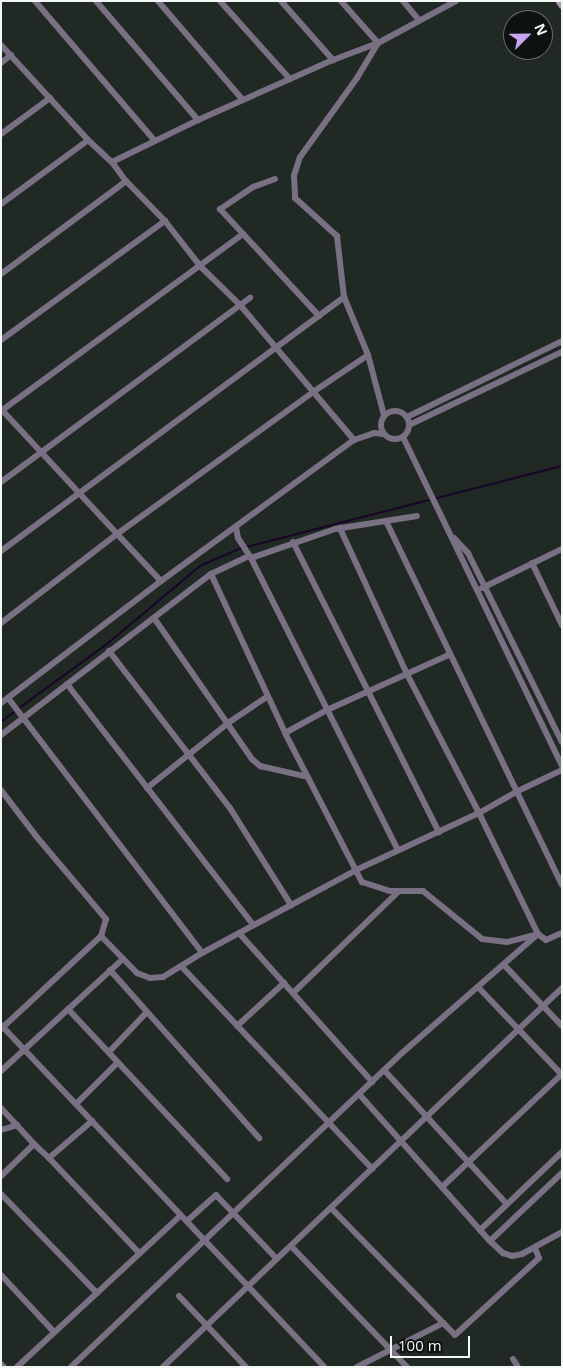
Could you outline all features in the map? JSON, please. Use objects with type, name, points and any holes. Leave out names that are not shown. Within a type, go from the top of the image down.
[{"type":"street","points":[[35,1],[154,140]]},
{"type":"street","points":[[96,1],[198,120]]},
{"type":"street","points":[[158,1],[243,100]]},
{"type":"street","points":[[220,1],[290,79]]},
{"type":"street","points":[[281,1],[333,60]]},
{"type":"street","points":[[342,1],[378,43]]},
{"type":"street","points":[[403,1],[419,20]]},
{"type":"street","points":[[112,162],[198,120],[333,60],[378,43],[456,1]]},
{"type":"street","points":[[378,43],[357,78],[300,157],[294,176],[295,198],[337,236],[344,297],[368,355],[384,415],[381,426],[384,434]]},
{"type":"street","points":[[1,45],[88,140],[112,162],[126,181],[164,221],[200,267],[240,305],[278,347],[354,440]]},
{"type":"street","points":[[1,62],[11,55]]},
{"type":"street","points":[[1,134],[50,98]]},
{"type":"street","points":[[1,204],[88,140]]},
{"type":"street","points":[[275,179],[253,187],[220,209],[319,316]]},
{"type":"street","points":[[1,274],[126,181]]},
{"type":"street","points":[[1,340],[164,221]]},
{"type":"street","points":[[161,582],[42,451],[2,410],[200,267],[242,234]]},
{"type":"street","points":[[1,551],[344,297]]},
{"type":"street","points":[[1,482],[250,298]]},
{"type":"street","points":[[407,417],[562,341]]},
{"type":"street","points":[[403,437],[410,426],[562,352]]},
{"type":"street","points":[[1,622],[117,534],[313,392],[368,355]]},
{"type":"street","points":[[384,415],[394,410],[401,412],[407,417],[410,426]]},
{"type":"street","points":[[1,703],[354,440],[374,433],[384,434],[391,438],[403,437]]},
{"type":"street","points":[[403,437],[562,766]]},
{"type":"street","points":[[1,735],[22,717],[211,574],[248,555],[340,528],[417,516]]},
{"type":"street","points":[[386,522],[562,885]]},
{"type":"street","points":[[236,528],[238,538],[398,850]]},
{"type":"street","points":[[340,528],[407,674],[479,813],[538,934],[546,940],[561,934]]},
{"type":"street","points":[[450,535],[468,553],[562,742]]},
{"type":"street","points":[[293,542],[438,832]]},
{"type":"street","points":[[477,590],[562,549]]},
{"type":"street","points":[[532,563],[562,625]]},
{"type":"street","points":[[211,574],[285,733],[362,882],[389,891],[423,891],[482,939],[507,942],[538,934]]},
{"type":"street","points":[[154,618],[252,759],[260,766],[308,777]]},
{"type":"street","points":[[109,651],[230,808],[291,905]]},
{"type":"street","points":[[285,733],[327,710],[450,655]]},
{"type":"street","points":[[67,684],[253,926]]},
{"type":"street","points":[[147,788],[228,723],[268,696]]},
{"type":"street","points":[[8,698],[202,953]]},
{"type":"street","points":[[101,936],[138,973],[150,978],[164,977],[202,953],[356,870],[479,813],[518,791],[562,770]]},
{"type":"street","points":[[1,790],[36,836],[106,919],[101,936],[2,1027],[324,1367]]},
{"type":"street","points":[[293,993],[399,891]]},
{"type":"street","points":[[240,933],[372,1082]]},
{"type":"street","points":[[72,1367],[204,1239],[384,1070],[538,934]]},
{"type":"street","points":[[1,1071],[123,959]]},
{"type":"street","points":[[504,965],[562,1026]]},
{"type":"street","points":[[181,966],[372,1169]]},
{"type":"street","points":[[110,970],[259,1138]]},
{"type":"street","points":[[237,1026],[284,983]]},
{"type":"street","points":[[442,1187],[562,1075],[478,987]]},
{"type":"street","points":[[166,1366],[562,988]]},
{"type":"street","points":[[68,1009],[227,1179]]},
{"type":"street","points":[[108,1052],[147,1012]]},
{"type":"street","points":[[76,1104],[118,1062]]},
{"type":"street","points":[[384,1070],[507,1204]]},
{"type":"street","points":[[359,1094],[480,1230],[503,1253],[512,1256],[534,1248],[562,1232]]},
{"type":"street","points":[[1,1108],[139,1253]]},
{"type":"street","points":[[49,1158],[92,1121]]},
{"type":"street","points":[[1,1130],[17,1125]]},
{"type":"street","points":[[1,1176],[34,1144]]},
{"type":"street","points":[[480,1230],[562,1152]]},
{"type":"street","points":[[490,1241],[562,1173]]},
{"type":"street","points":[[1,1194],[96,1293]]},
{"type":"street","points":[[186,1221],[216,1195],[277,1259]]},
{"type":"street","points":[[331,1208],[455,1335],[539,1258],[534,1248]]},
{"type":"street","points":[[17,1367],[180,1216]]},
{"type":"street","points":[[291,1246],[407,1367]]},
{"type":"street","points":[[1,1275],[54,1332]]},
{"type":"street","points":[[179,1296],[246,1367]]},
{"type":"street","points":[[357,1367],[443,1323]]},
{"type":"street","points":[[513,1359],[518,1367]]},
{"type":"waterway","points":[[246,547],[562,466]]},
{"type":"waterway","points":[[19,708],[107,644],[200,566],[241,548]]},
{"type":"waterway","points":[[1,722],[15,711]]}]
